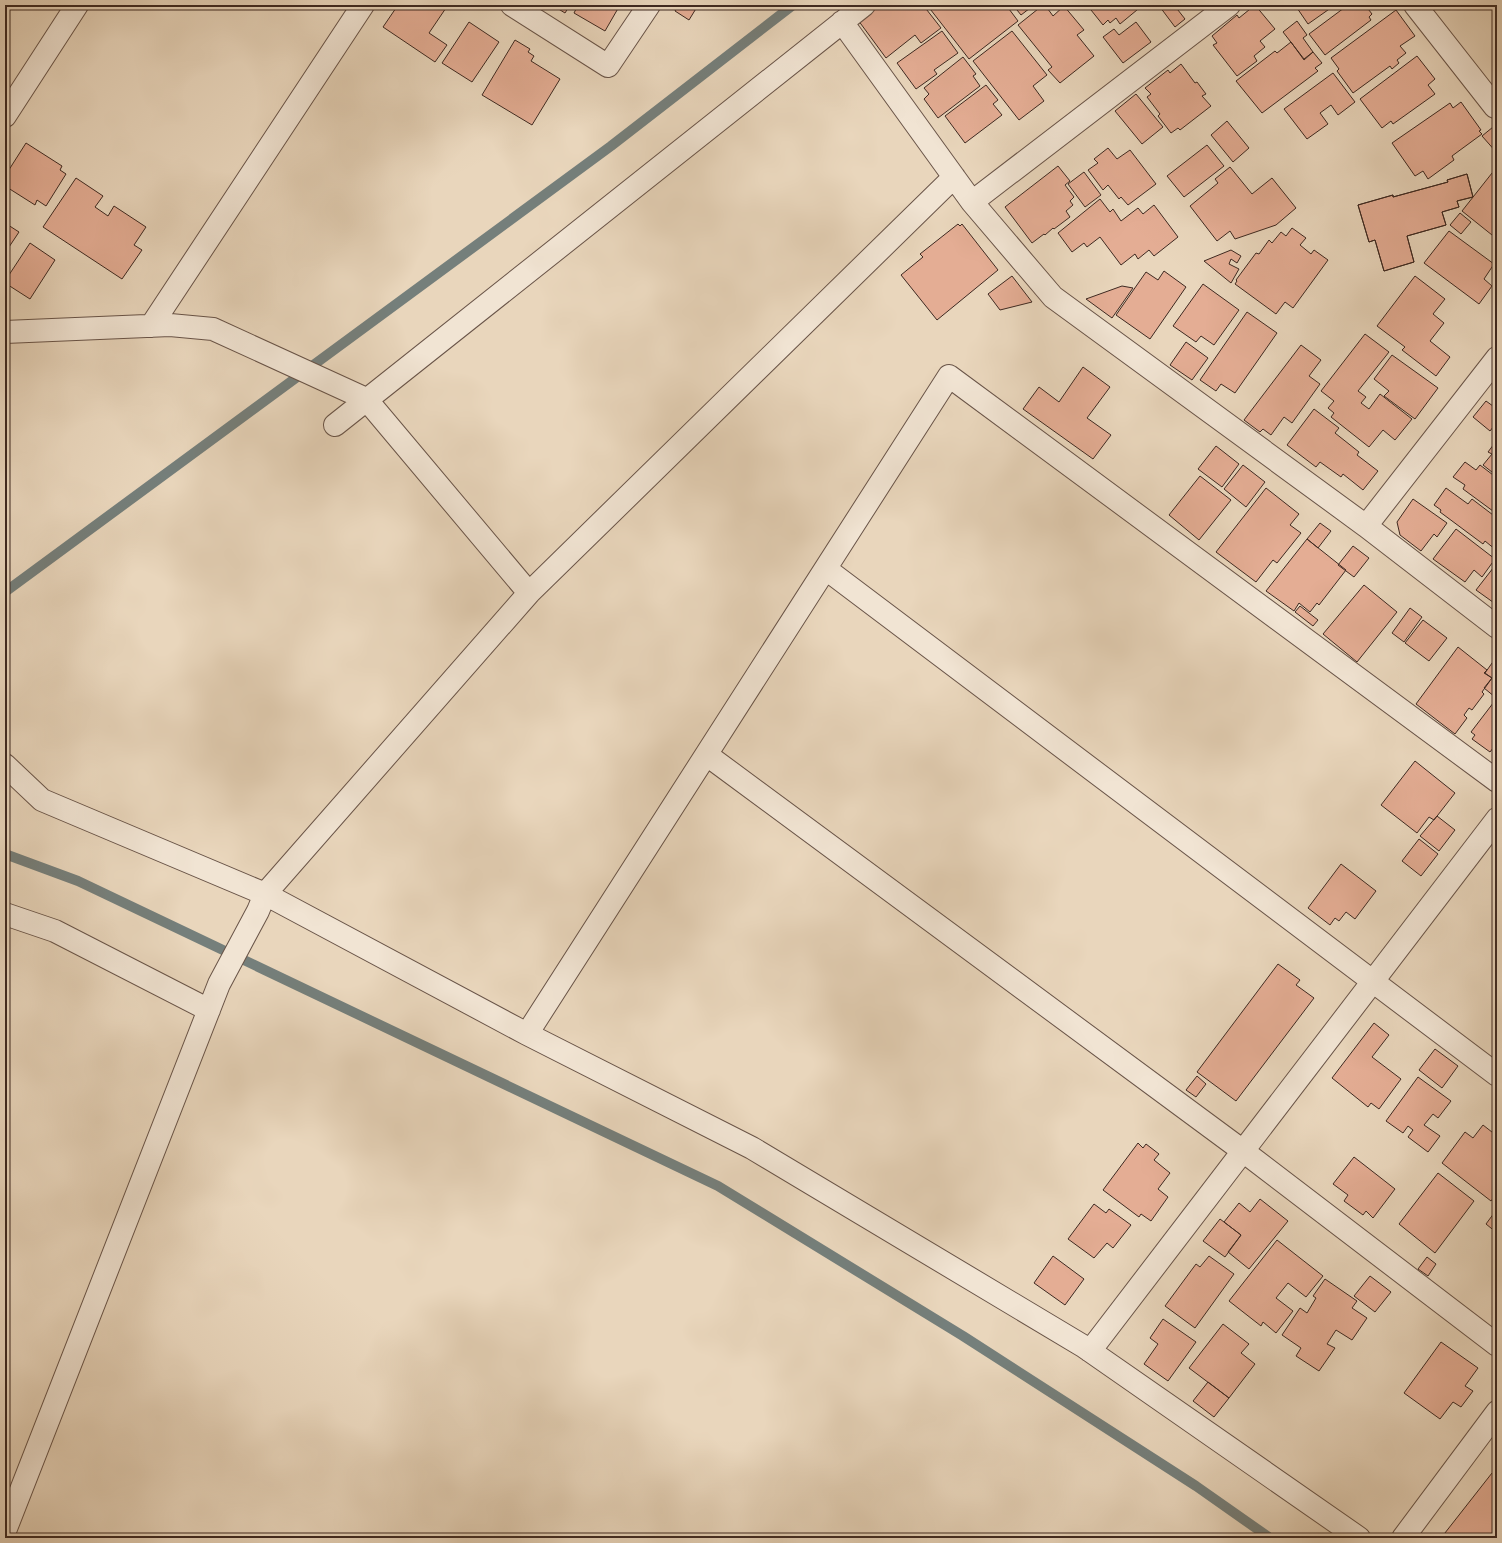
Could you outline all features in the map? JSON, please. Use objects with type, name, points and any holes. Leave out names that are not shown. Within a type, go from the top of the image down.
[{"type":"street","points":[[5,116],[77,5]]},
{"type":"street","points":[[151,326],[364,5]]},
{"type":"street","points":[[512,5],[608,66],[648,5]]},
{"type":"street","points":[[335,425],[359,397],[864,5]]},
{"type":"street","points":[[972,202],[1229,5]]},
{"type":"street","points":[[1415,5],[1495,107],[1497,106]]},
{"type":"street","points":[[842,22],[972,202],[1053,297],[1366,526],[1497,627]]},
{"type":"street","points":[[5,1531],[219,984],[262,902],[529,593],[954,177]]},
{"type":"street","points":[[5,332],[170,325],[213,329],[359,397],[529,593]]},
{"type":"street","points":[[1366,526],[1497,358]]},
{"type":"street","points":[[527,1034],[950,376],[1497,781]]},
{"type":"street","points":[[826,569],[1497,1075]]},
{"type":"street","points":[[707,755],[1243,1152],[1497,1345]]},
{"type":"street","points":[[5,765],[42,800],[262,902],[752,1148],[1090,1351],[1359,1538]]},
{"type":"street","points":[[1090,1351],[1497,819]]},
{"type":"street","points":[[5,914],[55,931],[209,1010]]},
{"type":"street","points":[[1403,1538],[1497,1412]]},
{"type":"building","points":[[391,5],[448,5],[429,33],[447,45],[435,62],[383,27],[396,8]]},
{"type":"building","points":[[552,5],[570,5],[565,13]]},
{"type":"building","points":[[578,5],[620,5],[605,31],[574,13]]},
{"type":"building","points":[[678,5],[693,5],[697,7],[689,20],[675,11]]},
{"type":"building","points":[[878,5],[923,5],[941,28],[921,43],[915,35],[886,58],[858,20]]},
{"type":"building","points":[[927,5],[1006,5],[1018,21],[969,59]]},
{"type":"building","points":[[1013,5],[1034,5],[1021,15]]},
{"type":"building","points":[[1045,5],[1053,16],[1064,6],[1084,30],[1077,35],[1094,56],[1060,83],[1048,70],[1052,67],[1018,25]]},
{"type":"building","points":[[1087,5],[1143,5],[1120,24],[1116,18],[1110,23],[1108,20],[1103,25]]},
{"type":"building","points":[[1163,5],[1174,5],[1185,19],[1175,27],[1160,7]]},
{"type":"building","points":[[1255,5],[1275,29],[1260,41],[1265,47],[1254,56],[1257,61],[1237,76],[1213,45],[1217,43],[1212,36],[1237,15],[1239,18]]},
{"type":"building","points":[[1295,5],[1335,5],[1308,24]]},
{"type":"building","points":[[1348,5],[1365,5],[1372,14],[1369,17],[1371,20],[1325,55],[1309,34]]},
{"type":"building","points":[[1396,10],[1415,36],[1400,46],[1406,53],[1397,60],[1399,63],[1392,69],[1390,66],[1353,93],[1337,71],[1339,69],[1331,58]]},
{"type":"building","points":[[1297,21],[1307,35],[1303,38],[1313,52],[1304,59],[1283,32]]},
{"type":"building","points":[[469,22],[499,42],[472,82],[442,63]]},
{"type":"building","points":[[1136,22],[1151,42],[1123,63],[1103,37],[1114,29],[1119,35]]},
{"type":"building","points":[[942,31],[958,53],[934,70],[937,74],[916,89],[897,63]]},
{"type":"building","points":[[1012,31],[1047,75],[1033,86],[1044,101],[1019,120],[973,61]]},
{"type":"building","points":[[515,40],[530,49],[528,52],[534,56],[531,61],[560,79],[532,125],[482,95]]},
{"type":"building","points":[[1291,42],[1304,60],[1313,52],[1322,63],[1315,68],[1318,71],[1262,113],[1236,81],[1275,51],[1277,53]]},
{"type":"building","points":[[1417,56],[1435,79],[1428,85],[1435,94],[1393,124],[1391,121],[1382,128],[1360,99]]},
{"type":"building","points":[[963,57],[976,74],[973,76],[980,86],[938,118],[924,99],[929,94],[924,88]]},
{"type":"building","points":[[1181,64],[1195,83],[1197,82],[1206,94],[1202,96],[1211,106],[1180,130],[1178,128],[1171,133],[1158,116],[1160,114],[1147,97],[1151,94],[1145,88],[1168,70],[1170,73]]},
{"type":"building","points":[[1333,73],[1355,102],[1338,115],[1331,105],[1320,113],[1328,124],[1307,139],[1284,109]]},
{"type":"building","points":[[986,85],[998,100],[993,104],[1002,115],[965,143],[945,116]]},
{"type":"building","points":[[1136,94],[1163,127],[1142,144],[1115,111]]},
{"type":"building","points":[[1461,102],[1481,130],[1479,131],[1482,134],[1452,156],[1454,160],[1428,179],[1423,171],[1415,176],[1392,143],[1450,103],[1453,108]]},
{"type":"building","points":[[1227,121],[1249,148],[1233,162],[1211,135]]},
{"type":"building","points":[[1493,127],[1497,131],[1497,153],[1482,136]]},
{"type":"building","points":[[26,143],[62,166],[60,170],[66,174],[46,206],[37,200],[35,205],[5,186],[5,176]]},
{"type":"building","points":[[1207,145],[1224,166],[1184,197],[1167,176]]},
{"type":"building","points":[[1108,148],[1117,159],[1130,150],[1156,184],[1128,205],[1121,197],[1119,199],[1108,185],[1103,190],[1088,170],[1098,163],[1094,159]]},
{"type":"building","points":[[1058,166],[1070,181],[1065,185],[1074,197],[1070,201],[1073,205],[1066,211],[1070,217],[1032,243],[1005,207]]},
{"type":"building","points":[[1230,167],[1252,194],[1272,178],[1296,208],[1276,225],[1235,239],[1230,231],[1217,241],[1190,206],[1218,183],[1215,179]]},
{"type":"building","points":[[1497,168],[1497,239],[1462,211]]},
{"type":"building","points":[[1084,172],[1101,195],[1085,207],[1068,184]]},
{"type":"building","points":[[1467,174],[1473,197],[1457,201],[1459,207],[1442,212],[1446,225],[1407,236],[1414,262],[1384,271],[1375,240],[1369,242],[1358,205],[1448,182],[1447,180]]},
{"type":"building","points":[[1467,174],[1473,197],[1457,201],[1459,207],[1442,212],[1446,225],[1407,236],[1414,262],[1384,271],[1375,240],[1369,242],[1358,205],[1448,182],[1447,180]]},
{"type":"building","points":[[76,178],[103,196],[95,207],[108,216],[114,206],[146,227],[134,245],[142,250],[122,279],[43,227]]},
{"type":"building","points":[[1100,199],[1110,212],[1113,209],[1121,221],[1138,208],[1143,214],[1154,205],[1178,237],[1154,256],[1149,250],[1138,259],[1135,254],[1121,265],[1100,237],[1087,247],[1084,243],[1072,252],[1058,233]]},
{"type":"building","points":[[1460,213],[1471,222],[1461,234],[1450,225]]},
{"type":"building","points":[[5,223],[19,232],[5,253]]},
{"type":"building","points":[[958,224],[960,226],[962,224],[998,270],[937,320],[901,275],[923,257],[920,254]]},
{"type":"building","points":[[1292,228],[1306,238],[1300,245],[1311,254],[1314,250],[1328,260],[1293,308],[1285,302],[1276,314],[1235,284],[1237,281],[1236,280],[1256,253],[1259,254],[1269,240],[1272,243],[1281,232],[1286,236]]},
{"type":"building","points":[[1449,231],[1494,264],[1484,279],[1492,286],[1479,304],[1424,263]]},
{"type":"building","points":[[30,243],[55,260],[30,299],[5,283],[5,281]]},
{"type":"building","points":[[1231,250],[1241,256],[1237,263],[1231,259],[1229,264],[1239,269],[1231,283],[1204,261]]},
{"type":"building","points":[[1164,271],[1186,287],[1150,339],[1116,315],[1146,272],[1158,280]]},
{"type":"building","points":[[1012,276],[1032,302],[1000,310],[988,294]]},
{"type":"building","points":[[1415,276],[1445,299],[1433,314],[1444,323],[1430,341],[1450,357],[1436,376],[1402,350],[1405,347],[1377,326]]},
{"type":"building","points":[[1203,284],[1239,310],[1214,345],[1201,336],[1196,342],[1173,326]]},
{"type":"building","points":[[1122,286],[1133,288],[1112,318],[1086,299]]},
{"type":"building","points":[[1247,312],[1277,333],[1235,393],[1221,384],[1216,391],[1200,380]]},
{"type":"building","points":[[1365,334],[1389,352],[1358,391],[1366,397],[1361,403],[1369,409],[1380,394],[1412,419],[1395,440],[1383,430],[1369,447],[1331,417],[1334,413],[1328,408],[1334,401],[1321,391]]},
{"type":"building","points":[[1186,342],[1208,358],[1192,380],[1170,365]]},
{"type":"building","points":[[1301,345],[1321,360],[1309,376],[1320,384],[1292,423],[1284,417],[1271,435],[1263,429],[1260,432],[1244,420]]},
{"type":"building","points":[[1392,355],[1438,388],[1415,419],[1384,396],[1389,391],[1374,379]]},
{"type":"building","points":[[1083,367],[1110,387],[1087,418],[1111,435],[1093,459],[1023,409],[1039,387],[1059,402]]},
{"type":"building","points":[[1486,401],[1497,409],[1497,422],[1490,431],[1473,417]]},
{"type":"building","points":[[1314,409],[1339,428],[1335,433],[1359,452],[1357,455],[1378,471],[1363,490],[1343,474],[1341,477],[1320,462],[1316,467],[1287,445]]},
{"type":"building","points":[[1497,440],[1497,476],[1483,465],[1492,454],[1488,452]]},
{"type":"building","points":[[1216,446],[1239,464],[1222,487],[1198,469]]},
{"type":"building","points":[[1465,462],[1476,470],[1480,465],[1497,478],[1497,514],[1463,489],[1465,485],[1453,477]]},
{"type":"building","points":[[1243,465],[1265,482],[1246,507],[1224,489]]},
{"type":"building","points":[[1200,476],[1231,500],[1199,540],[1169,515]]},
{"type":"building","points":[[1266,488],[1299,514],[1290,525],[1301,533],[1277,563],[1273,560],[1256,582],[1216,552]]},
{"type":"building","points":[[1446,488],[1468,504],[1472,499],[1497,518],[1496,550],[1485,541],[1483,544],[1440,512],[1441,510],[1434,505]]},
{"type":"building","points":[[1413,499],[1447,523],[1437,537],[1434,534],[1421,551],[1400,535],[1397,522]]},
{"type":"building","points":[[1320,523],[1331,531],[1318,548],[1307,539]]},
{"type":"building","points":[[1456,529],[1495,559],[1482,577],[1474,570],[1465,582],[1433,559]]},
{"type":"building","points":[[1307,539],[1346,570],[1319,605],[1317,603],[1310,612],[1299,603],[1294,611],[1266,591]]},
{"type":"building","points":[[1353,546],[1369,558],[1354,577],[1338,565]]},
{"type":"building","points":[[1497,563],[1497,605],[1476,590]]},
{"type":"building","points":[[1364,585],[1397,612],[1357,662],[1323,634]]},
{"type":"building","points":[[1300,606],[1318,620],[1313,626],[1295,612]]},
{"type":"building","points":[[1410,608],[1422,617],[1404,642],[1392,633]]},
{"type":"building","points":[[1423,620],[1447,638],[1429,661],[1405,643]]},
{"type":"building","points":[[1458,647],[1487,670],[1484,673],[1492,678],[1482,692],[1484,694],[1472,710],[1469,708],[1464,715],[1467,718],[1455,734],[1416,704]]},
{"type":"building","points":[[1497,656],[1497,694],[1495,697],[1484,688],[1492,678],[1485,673]]},
{"type":"building","points":[[1497,698],[1497,743],[1490,752],[1472,739],[1475,735],[1471,732]]},
{"type":"building","points":[[1415,761],[1455,793],[1434,820],[1429,817],[1417,833],[1381,805]]},
{"type":"building","points":[[1437,816],[1455,830],[1439,851],[1420,836]]},
{"type":"building","points":[[1419,839],[1438,854],[1421,876],[1402,861]]},
{"type":"building","points":[[1341,864],[1376,891],[1355,919],[1346,912],[1339,921],[1335,918],[1330,925],[1308,908]]},
{"type":"building","points":[[1278,964],[1300,980],[1296,985],[1314,998],[1236,1101],[1197,1072]]},
{"type":"building","points":[[1374,1023],[1389,1035],[1372,1057],[1401,1079],[1379,1109],[1371,1103],[1368,1107],[1332,1078]]},
{"type":"building","points":[[1435,1049],[1458,1066],[1442,1088],[1419,1070]]},
{"type":"building","points":[[1197,1076],[1206,1084],[1196,1097],[1186,1090]]},
{"type":"building","points":[[1418,1077],[1451,1101],[1438,1118],[1433,1114],[1424,1125],[1440,1136],[1428,1152],[1408,1137],[1413,1130],[1408,1126],[1403,1133],[1386,1121]]},
{"type":"building","points":[[1483,1125],[1497,1136],[1497,1193],[1491,1201],[1442,1163],[1465,1132],[1473,1138]]},
{"type":"building","points":[[1138,1143],[1143,1148],[1146,1144],[1159,1154],[1154,1160],[1170,1173],[1158,1189],[1168,1197],[1151,1221],[1141,1214],[1139,1217],[1103,1190]]},
{"type":"building","points":[[1354,1157],[1395,1189],[1373,1218],[1366,1211],[1363,1215],[1344,1201],[1348,1195],[1333,1184]]},
{"type":"building","points":[[1438,1173],[1474,1201],[1435,1253],[1399,1224]]},
{"type":"building","points":[[1260,1199],[1288,1221],[1249,1269],[1228,1252],[1241,1235],[1224,1222],[1239,1203],[1250,1212]]},
{"type":"building","points":[[1094,1204],[1106,1213],[1109,1209],[1131,1225],[1113,1248],[1107,1243],[1094,1258],[1068,1239]]},
{"type":"building","points":[[1497,1209],[1497,1233],[1486,1224]]},
{"type":"building","points":[[1220,1219],[1241,1235],[1225,1257],[1203,1241]]},
{"type":"building","points":[[1277,1240],[1323,1276],[1306,1297],[1288,1283],[1276,1298],[1293,1311],[1276,1333],[1263,1322],[1261,1326],[1229,1301]]},
{"type":"building","points":[[1053,1256],[1084,1279],[1065,1305],[1034,1283]]},
{"type":"building","points":[[1209,1256],[1234,1274],[1195,1328],[1165,1306],[1196,1264],[1200,1267]]},
{"type":"building","points":[[1427,1257],[1436,1264],[1428,1276],[1418,1269]]},
{"type":"building","points":[[1370,1276],[1391,1292],[1375,1312],[1354,1296]]},
{"type":"building","points":[[1325,1279],[1357,1301],[1352,1308],[1367,1318],[1352,1340],[1336,1330],[1327,1344],[1335,1348],[1319,1371],[1296,1356],[1301,1348],[1282,1335],[1300,1308],[1307,1313],[1316,1298],[1313,1296]]},
{"type":"building","points":[[1163,1319],[1196,1342],[1168,1381],[1144,1364],[1158,1344],[1150,1338]]},
{"type":"building","points":[[1223,1324],[1249,1344],[1241,1353],[1255,1364],[1229,1398],[1189,1368]]},
{"type":"building","points":[[1441,1342],[1478,1368],[1465,1386],[1473,1391],[1461,1407],[1453,1402],[1440,1419],[1404,1393]]},
{"type":"building","points":[[1208,1382],[1229,1398],[1214,1417],[1193,1401]]},
{"type":"building","points":[[1492,1473],[1497,1477],[1496,1538],[1441,1538]]},
{"type":"waterway","points":[[5,592],[611,146],[793,5]]},
{"type":"waterway","points":[[5,854],[78,881],[718,1186],[963,1336],[1196,1486],[1270,1538]]}]
